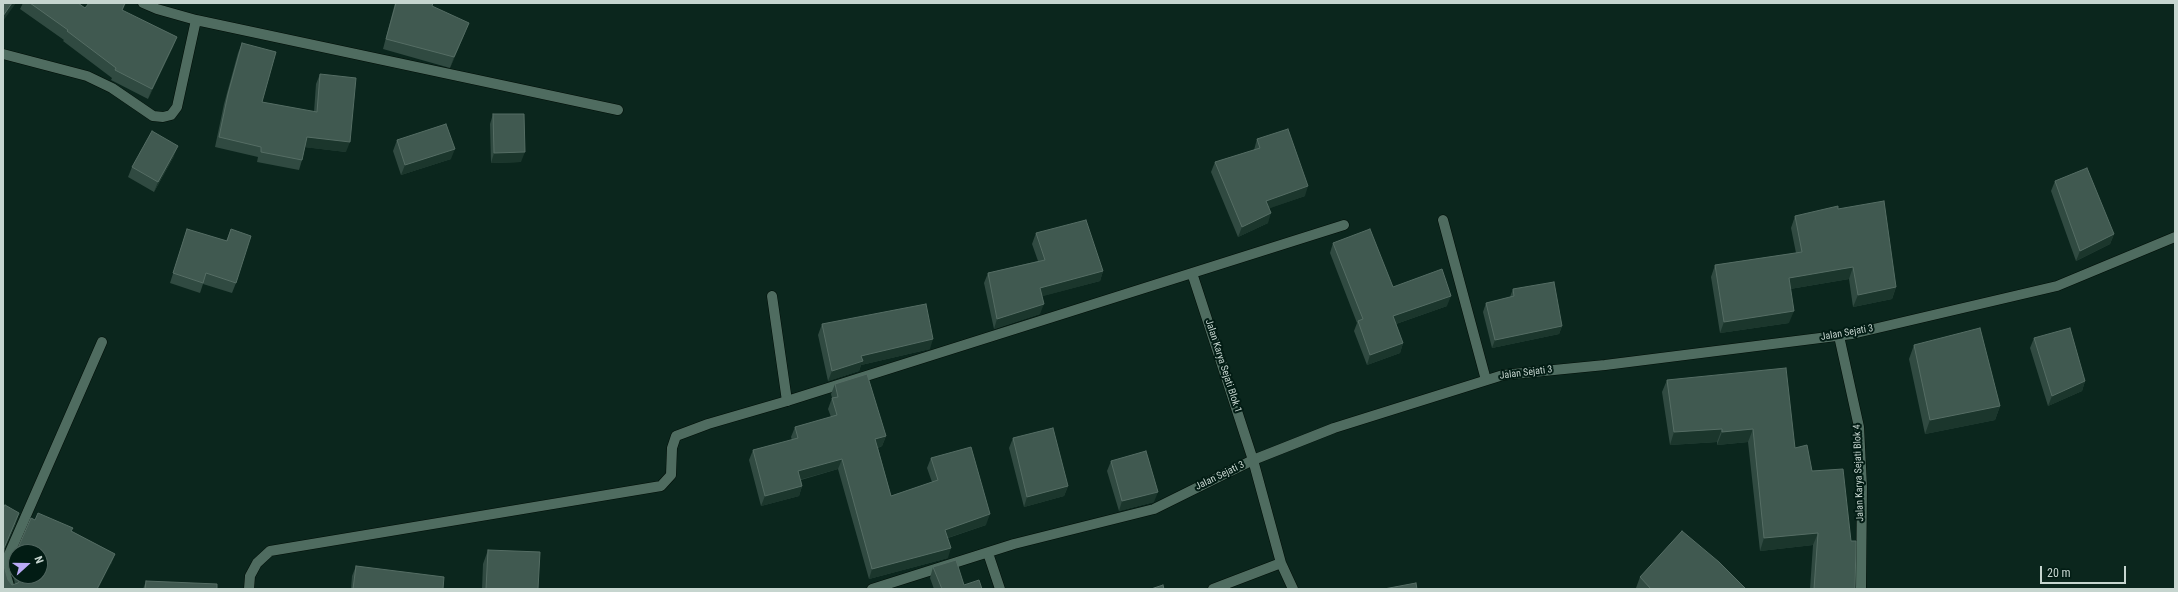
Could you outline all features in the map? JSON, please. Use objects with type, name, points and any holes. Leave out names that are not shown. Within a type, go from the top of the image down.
[{"type":"street","points":[[143,3],[157,9],[196,20],[618,110]]},
{"type":"street","points":[[3,54],[87,76],[112,88],[153,116],[163,117],[171,115],[177,107],[196,20]]},
{"type":"street","points":[[1442,220],[1486,380]]},
{"type":"street","points":[[249,589],[250,576],[257,563],[270,551],[661,486],[671,475],[672,448],[676,436],[708,424],[787,401],[1344,225]]},
{"type":"street","name":"Jalan Sejati 3","points":[[872,589],[988,553],[1154,509],[1253,460],[1334,428],[1503,375],[1606,365],[1839,336],[2057,286],[2175,237]]},
{"type":"street","name":"Jalan Karya Sejati Blok 1","points":[[1192,273],[1253,460],[1281,563],[1293,589]]},
{"type":"street","points":[[772,296],[787,401]]},
{"type":"street","name":"Jalan Karya Sejati Blok 4","points":[[1839,336],[1859,427],[1862,487],[1861,589]]},
{"type":"street","points":[[10,589],[6,575],[7,559],[102,342]]},
{"type":"street","points":[[988,553],[1000,589]]},
{"type":"street","points":[[1213,589],[1281,563]]},
{"type":"building","points":[[3,3],[12,3],[3,16]]},
{"type":"building","points":[[30,3],[78,3],[85,8],[89,3],[125,3],[122,10],[177,37],[152,89],[115,70],[116,68],[67,31],[68,30]]},
{"type":"building","points":[[396,3],[433,3],[432,6],[469,23],[454,57],[386,39]]},
{"type":"building","points":[[242,43],[276,52],[262,102],[317,112],[320,74],[356,78],[350,142],[307,137],[302,160],[261,152],[261,147],[219,137],[228,94]]},
{"type":"building","points":[[493,114],[524,114],[525,152],[494,153]]},
{"type":"building","points":[[446,124],[455,149],[405,165],[397,140]]},
{"type":"building","points":[[1288,129],[1308,186],[1266,201],[1271,213],[1242,227],[1215,162],[1260,148],[1257,139]]},
{"type":"building","points":[[152,131],[178,146],[158,182],[132,167]]},
{"type":"building","points":[[2087,168],[2114,234],[2080,251],[2055,181]]},
{"type":"building","points":[[1884,201],[1896,287],[1858,295],[1853,267],[1789,278],[1794,311],[1724,322],[1715,265],[1802,252],[1795,216],[1838,206],[1838,209]]},
{"type":"building","points":[[1086,220],[1103,271],[1040,288],[1044,304],[997,319],[988,273],[1045,260],[1036,233]]},
{"type":"building","points":[[187,229],[227,241],[231,229],[251,236],[236,283],[206,273],[203,283],[173,273]]},
{"type":"building","points":[[1370,229],[1393,287],[1442,269],[1451,296],[1393,316],[1403,343],[1370,355],[1358,321],[1363,319],[1333,243]]},
{"type":"building","points":[[1554,282],[1562,326],[1495,340],[1486,303],[1514,296],[1513,289]]},
{"type":"building","points":[[926,304],[933,339],[861,356],[863,361],[832,371],[822,324]]},
{"type":"building","points":[[1980,328],[2000,406],[1930,420],[1914,345]]},
{"type":"building","points":[[2070,328],[2085,381],[2052,396],[2034,338]]},
{"type":"building","points":[[1786,368],[1795,448],[1807,445],[1812,471],[1843,469],[1851,541],[1856,541],[1855,589],[1814,589],[1818,533],[1764,538],[1753,429],[1722,432],[1722,429],[1674,432],[1667,380]]},
{"type":"building","points":[[867,374],[886,436],[875,439],[891,496],[938,480],[931,458],[971,447],[990,514],[945,530],[951,548],[872,569],[842,459],[798,471],[802,486],[765,496],[753,450],[798,438],[795,427],[837,415],[832,398],[838,397],[835,384]]},
{"type":"building","points":[[1053,428],[1068,486],[1027,497],[1013,438]]},
{"type":"building","points":[[1146,451],[1158,492],[1122,501],[1111,461]]},
{"type":"building","points":[[5,505],[19,513],[4,548],[4,566],[8,584],[48,584],[48,544],[20,544],[31,518],[35,520],[38,513],[73,528],[71,531],[115,554],[97,589],[3,589],[3,508]]},
{"type":"building","points":[[1682,531],[1719,562],[1745,588],[1651,589],[1640,577]]},
{"type":"building","points":[[488,550],[540,552],[538,589],[486,589]]},
{"type":"building","points":[[956,560],[964,585],[979,580],[982,589],[942,589],[933,567]]},
{"type":"building","points":[[356,566],[444,577],[443,589],[353,589]]},
{"type":"building","points":[[146,581],[217,584],[217,589],[145,589]]},
{"type":"building","points":[[1416,583],[1417,589],[1384,589]]},
{"type":"building","points":[[1163,585],[1164,589],[1151,589]]}]
